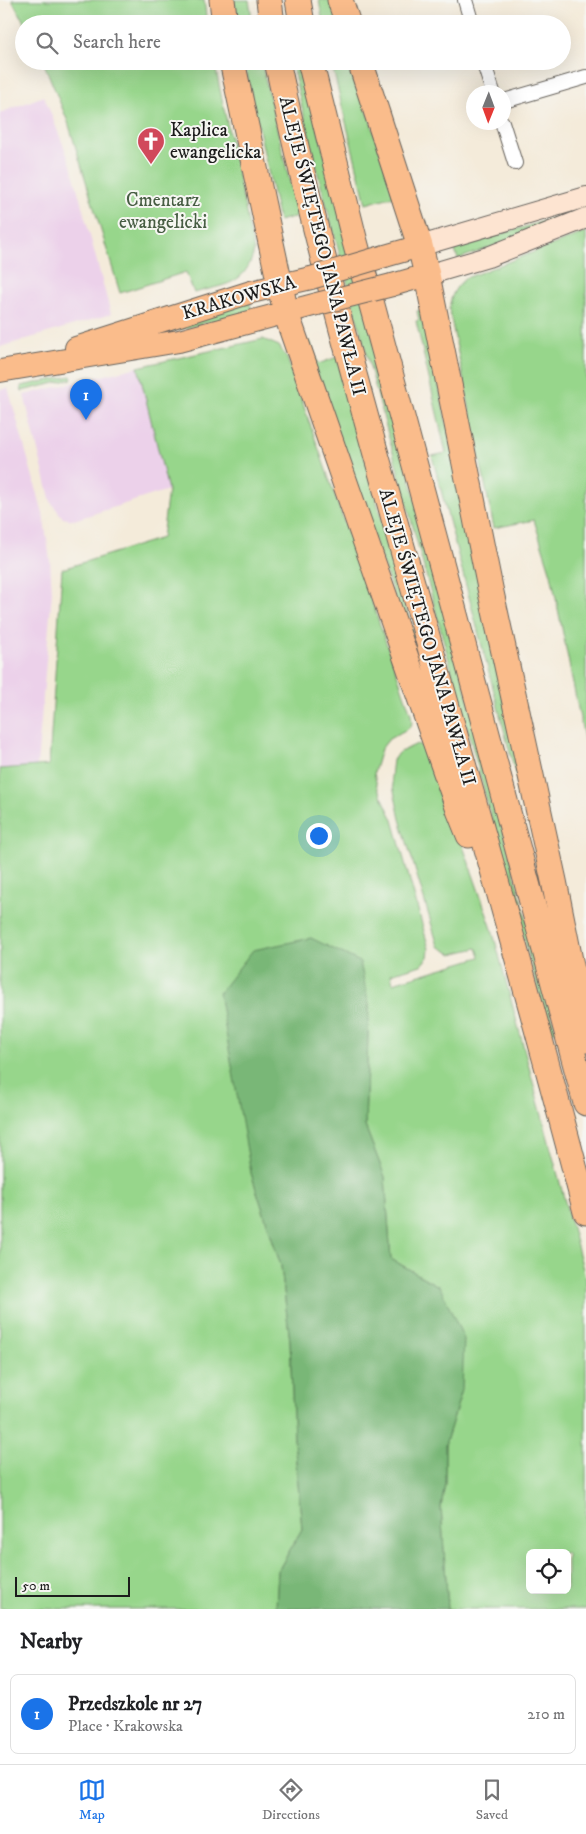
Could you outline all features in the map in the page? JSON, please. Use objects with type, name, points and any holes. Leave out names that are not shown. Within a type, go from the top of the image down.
[{"type":"highway","points":[[222,0],[224,15]]},
{"type":"highway","points":[[268,0],[270,15]]},
{"type":"highway","points":[[298,0],[300,15]]},
{"type":"highway","points":[[340,0],[345,15]]},
{"type":"highway","points":[[234,70],[286,313],[459,810],[511,931]]},
{"type":"highway","name":"ALEJE ŚWIĘTEGO JANA PAWŁA II","points":[[279,70],[292,134],[343,338],[511,931],[586,1212]]},
{"type":"highway","name":"ALEJE ŚWIĘTEGO JANA PAWŁA II","points":[[312,70],[354,238],[586,1103]]},
{"type":"highway","points":[[363,70],[420,246],[427,275],[490,588],[556,891],[586,1040]]},
{"type":"main road","name":"KRAKOWSKA","points":[[4,370],[279,285],[311,278],[586,197]]},
{"type":"main road","name":"KRAKOWSKA","points":[[4,370],[179,341],[392,285],[488,257],[586,218]]},
{"type":"street","points":[[465,0],[469,15]]},
{"type":"street","points":[[486,70],[490,85]]},
{"type":"street","points":[[511,99],[586,77]]},
{"type":"street","points":[[504,130],[514,164]]},
{"type":"shaded area","points":[[44,96],[71,165],[111,314],[0,347],[0,113]]},
{"type":"shaded area","points":[[138,367],[168,490],[74,520],[63,518],[51,502],[24,395]]},
{"type":"shaded area","points":[[8,388],[43,513],[50,560],[52,592],[37,766],[0,769],[0,390]]},
{"type":"green space","points":[[12,0],[204,0],[206,15],[20,15]]},
{"type":"green space","points":[[234,0],[249,0],[252,15],[236,15]]},
{"type":"green space","points":[[319,0],[332,0],[337,15],[322,15]]},
{"type":"green space","name":"Cmentarz ewangelicki","points":[[47,70],[216,70],[254,251],[245,271],[232,282],[194,293],[186,272],[120,293],[68,122]]},
{"type":"green space","points":[[246,70],[263,70],[298,216],[279,221]]},
{"type":"green space","points":[[293,70],[302,70],[556,1032],[550,1033],[531,965],[318,174]]},
{"type":"green space","points":[[333,70],[355,70],[394,196],[366,204]]},
{"type":"green space","points":[[561,216],[563,221],[458,259],[454,248]]},
{"type":"green space","points":[[586,232],[586,748],[551,574],[534,520],[494,528],[449,309],[454,292],[466,278]]},
{"type":"green space","points":[[249,300],[252,311],[186,328],[146,335]]},
{"type":"green space","points":[[423,309],[524,797],[519,787],[432,456],[446,453],[416,321],[419,320],[417,311]]},
{"type":"green space","points":[[263,339],[279,346],[287,358],[411,714],[412,723],[409,728],[389,739],[381,749],[374,773],[377,786],[393,820],[429,949],[428,957],[421,965],[391,974],[393,983],[480,957],[477,948],[452,954],[438,946],[400,819],[391,777],[393,760],[398,753],[417,744],[425,747],[436,769],[492,929],[586,1280],[586,1609],[448,1609],[441,1507],[445,1483],[445,1445],[462,1390],[440,1287],[391,1259],[385,1177],[365,1126],[369,1005],[251,1173],[281,1266],[290,1341],[294,1439],[302,1529],[278,1571],[276,1609],[0,1609],[0,769],[49,765],[62,569],[162,538],[168,490],[138,367]]},
{"type":"green space","points":[[310,341],[318,364],[337,357],[434,709],[305,343]]},
{"type":"green space","points":[[71,376],[72,379],[22,391],[21,386]]},
{"type":"green space","points":[[311,938],[360,962],[369,1005],[365,1126],[385,1177],[391,1259],[440,1287],[464,1339],[462,1390],[445,1445],[445,1483],[441,1507],[448,1609],[276,1609],[278,1571],[302,1529],[294,1439],[290,1341],[281,1266],[251,1173],[219,993],[253,950]]},
{"type":"place","name":"Kaplica ewangelicka","points":[[151,165]]},
{"type":"place","name":"Przedszkole nr 27","points":[[86,420]]}]
